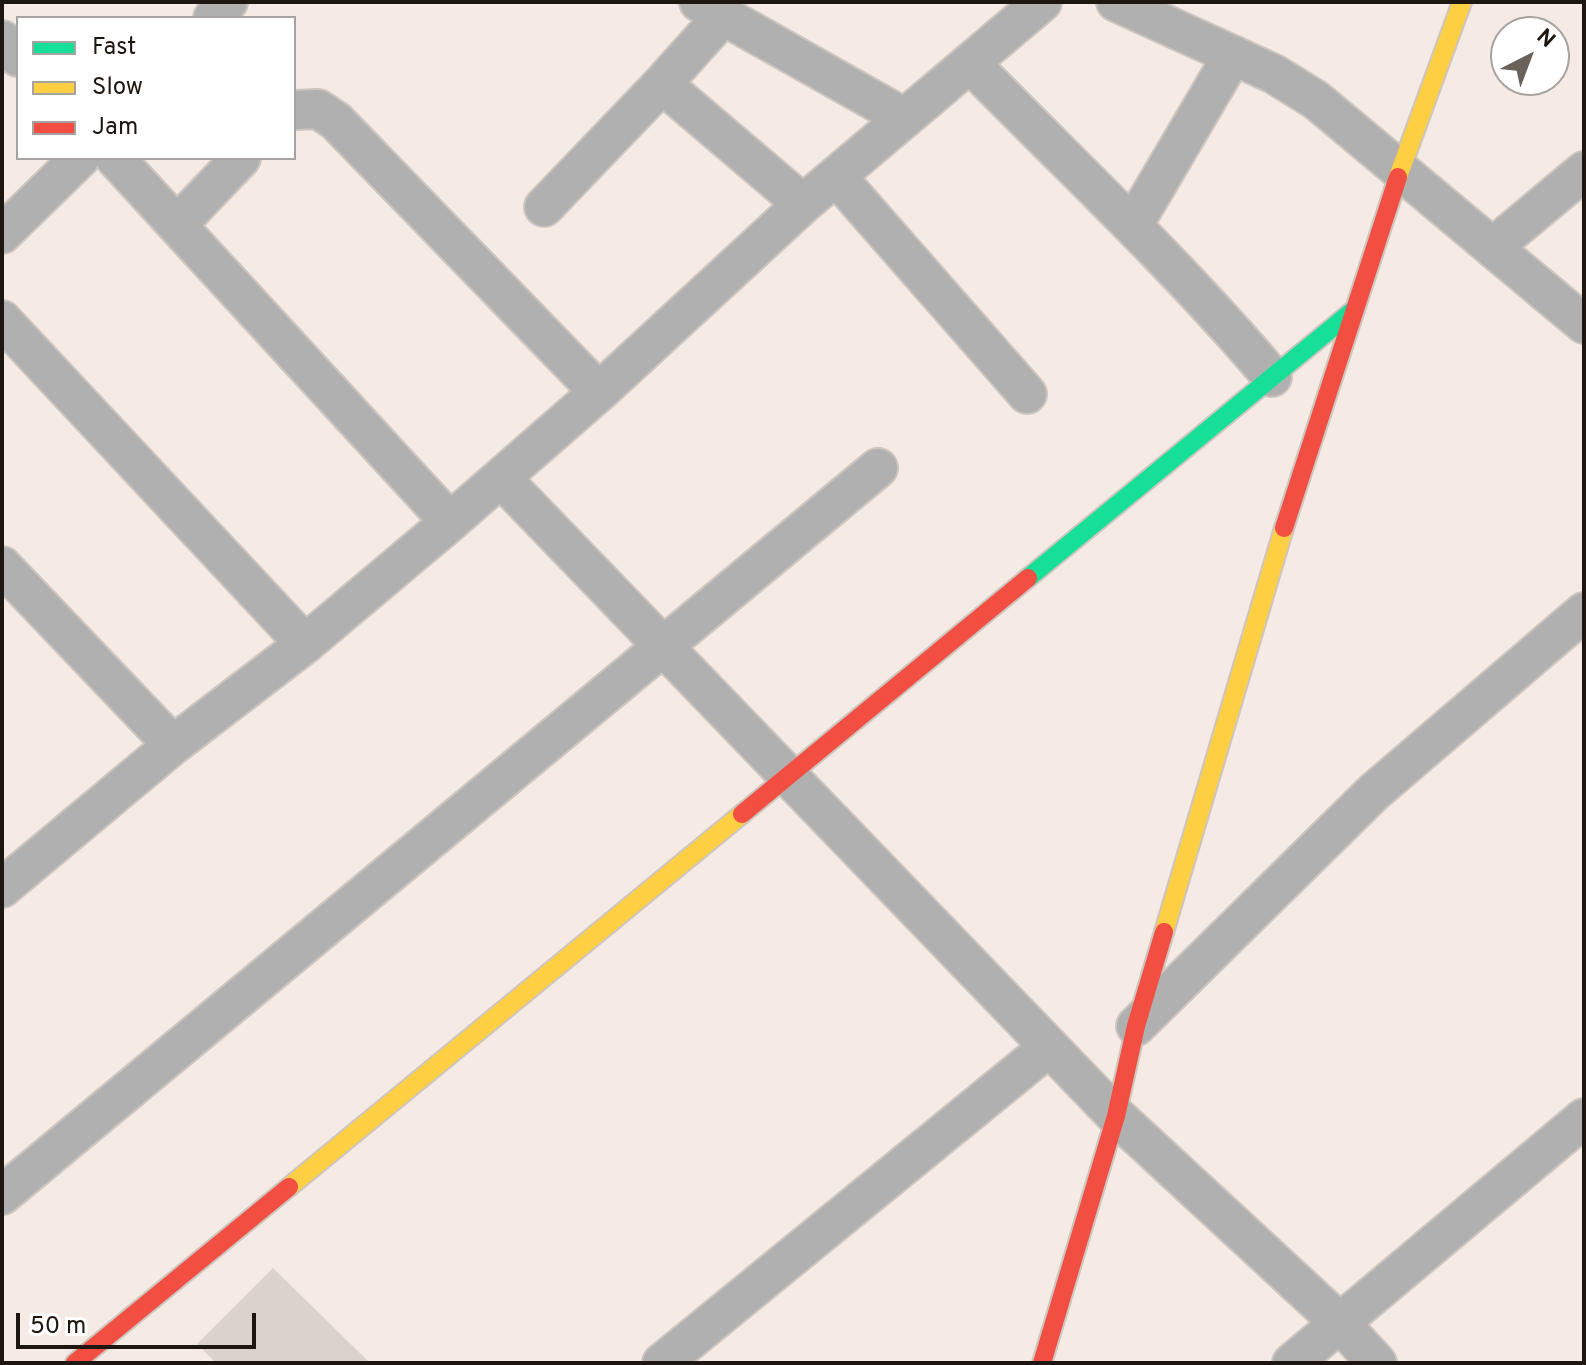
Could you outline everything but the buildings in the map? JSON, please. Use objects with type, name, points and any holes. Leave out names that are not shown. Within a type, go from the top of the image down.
[{"type":"street","points":[[2,887],[173,745],[305,644],[450,522],[599,392],[803,204],[1042,2]]},
{"type":"street","points":[[1116,2],[1274,74],[1316,100],[1584,324]]},
{"type":"street","points":[[1042,1363],[1116,1116],[1136,1026],[1287,516],[1400,171],[1462,2]]},
{"type":"street","points":[[544,207],[662,84],[711,9],[905,118]]},
{"type":"street","points":[[2,40],[16,55]]},
{"type":"street","points":[[1133,225],[1233,55]]},
{"type":"street","points":[[970,63],[1133,225],[1227,323],[1272,377]]},
{"type":"street","points":[[662,84],[803,204]]},
{"type":"street","points":[[296,109],[318,109],[336,121],[599,392]]},
{"type":"street","points":[[2,234],[78,160]]},
{"type":"street","points":[[117,160],[450,522]]},
{"type":"street","points":[[177,225],[239,160]]},
{"type":"street","points":[[1493,247],[1584,171]]},
{"type":"street","points":[[836,176],[1027,394]]},
{"type":"street","points":[[75,1363],[1355,309]]},
{"type":"street","points":[[2,320],[305,644]]},
{"type":"street","points":[[2,1195],[878,468]]},
{"type":"street","points":[[501,478],[1116,1116],[1339,1322],[1377,1363]]},
{"type":"street","points":[[2,566],[173,745]]},
{"type":"street","points":[[1136,1026],[1374,792],[1584,612]]},
{"type":"street","points":[[662,1363],[1049,1047]]},
{"type":"street","points":[[1292,1363],[1584,1118]]},
{"type":"traffic: fast","points":[[1028,578],[1355,309]]},
{"type":"traffic: slow","points":[[1398,177],[1462,2]]},
{"type":"traffic: slow","points":[[1164,932],[1284,528]]},
{"type":"traffic: slow","points":[[289,1187],[742,814]]},
{"type":"traffic: jam","points":[[1284,528],[1398,177]]},
{"type":"traffic: jam","points":[[742,814],[1028,578]]},
{"type":"traffic: jam","points":[[1042,1363],[1116,1116],[1136,1026],[1164,932]]},
{"type":"traffic: jam","points":[[75,1363],[289,1187]]}]
